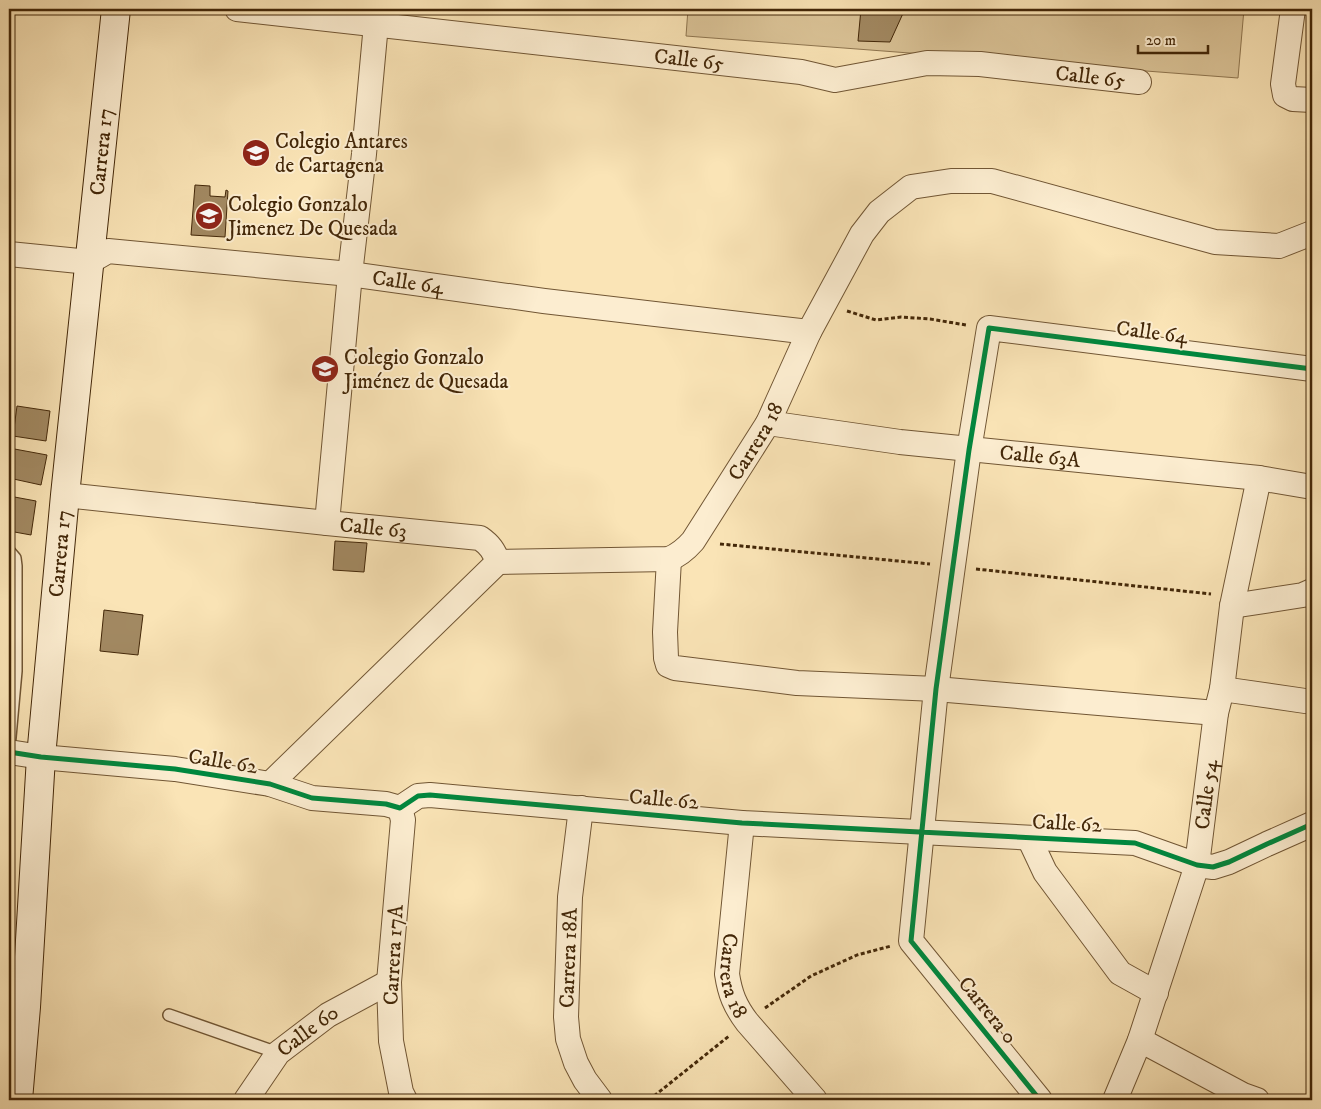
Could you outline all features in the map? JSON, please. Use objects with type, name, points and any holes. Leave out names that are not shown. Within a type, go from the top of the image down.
[{"type":"main road","name":"Carrera 17","points":[[18,1100],[17,1006],[65,495],[116,9]]},
{"type":"street","name":"Calle 65","points":[[237,9],[801,72],[835,80],[936,63],[980,64],[1139,82]]},
{"type":"street","points":[[1293,9],[1283,84],[1285,96],[1293,99],[1312,100]]},
{"type":"street","points":[[327,523],[376,24]]},
{"type":"street","name":"Carrera 18","points":[[669,560],[677,556],[693,541],[768,423],[809,332],[862,234],[878,212],[911,187],[952,181],[992,181],[1215,242],[1279,246],[1312,233]]},
{"type":"street","name":"Calle 64","points":[[90,262],[108,251],[350,274],[544,301],[809,332]]},
{"type":"street","points":[[9,254],[90,262]]},
{"type":"street","points":[[911,941],[936,689],[969,450],[989,328]]},
{"type":"street","name":"Calle 64","points":[[989,328],[1312,369]]},
{"type":"street","name":"Calle 63A","points":[[768,423],[900,442],[1260,478],[1312,487]]},
{"type":"street","name":"Calle 54","points":[[1115,1100],[1140,1040],[1197,865],[1216,713],[1222,689],[1232,606],[1260,478]]},
{"type":"street","name":"Calle 63","points":[[65,495],[480,538],[494,551],[498,562]]},
{"type":"street","points":[[498,562],[669,560],[666,658],[668,665],[675,668],[796,683],[936,689],[1216,713]]},
{"type":"street","name":"Calle 62","points":[[270,784],[498,562]]},
{"type":"street","points":[[1232,606],[1303,595],[1312,591]]},
{"type":"street","points":[[1222,689],[1312,702]]},
{"type":"street","name":"Calle 62","points":[[9,750],[40,757],[175,769],[270,784],[312,798],[386,804],[400,808],[418,796],[430,795],[742,823],[1135,843],[1197,865],[1213,867],[1229,862],[1312,824]]},
{"type":"street","name":"Carrera 17A","points":[[399,1097],[391,1041],[389,982],[403,820],[400,808]]},
{"type":"street","name":"Carrera 18A","points":[[581,808],[570,897],[566,1017],[568,1039],[576,1063],[600,1100]]},
{"type":"street","name":"Carrera 18","points":[[742,823],[727,974],[730,993],[738,1010],[747,1022],[814,1100]]},
{"type":"street","points":[[1029,838],[1045,872],[1120,973],[1156,993]]},
{"type":"street","name":"Carrera 0","points":[[911,941],[1040,1100]]},
{"type":"street","name":"Calle 60","points":[[246,1100],[278,1053],[328,1015],[389,982]]},
{"type":"street","points":[[1140,1040],[1243,1095],[1257,1100]]},
{"type":"lane","points":[[9,551],[15,558],[16,566],[16,671],[9,750]]},
{"type":"lane","points":[[169,1015],[278,1053]]},
{"type":"path","points":[[853,313],[876,320],[902,317],[930,319],[989,328]]},
{"type":"path","points":[[649,1100],[747,1022],[811,976],[857,955],[911,941]]},
{"type":"shaded area","points":[[688,9],[1244,9],[1238,78],[686,36]]},
{"type":"building","points":[[861,9],[905,9],[890,42],[858,41]]},
{"type":"building","name":"Colegio Gonzalo Jimenez De Quesada","points":[[195,185],[210,186],[210,196],[225,197],[226,190],[228,191],[225,237],[191,235]]},
{"type":"building","points":[[17,406],[50,411],[46,441],[13,436]]},
{"type":"building","points":[[9,448],[47,455],[41,485],[9,478]]},
{"type":"building","points":[[9,496],[36,501],[31,535],[9,531]]},
{"type":"building","points":[[335,541],[367,543],[364,572],[333,570]]},
{"type":"building","points":[[104,610],[143,615],[138,655],[100,651]]},
{"type":"cycle path","points":[[1040,1100],[911,941],[936,689],[969,450],[989,328],[1312,369]]},
{"type":"cycle path","points":[[9,752],[41,757],[175,769],[270,784],[312,798],[386,804],[400,808],[418,796],[430,795],[742,823],[1135,843],[1197,865],[1213,867],[1229,862],[1312,824]]},
{"type":"place","name":"Colegio Antares de Cartagena","points":[[256,153]]},
{"type":"place","name":"Colegio Gonzalo Jimenez De Quesada","points":[[209,216]]},
{"type":"place","name":"Colegio Gonzalo Jiménez de Quesada","points":[[325,369]]}]
